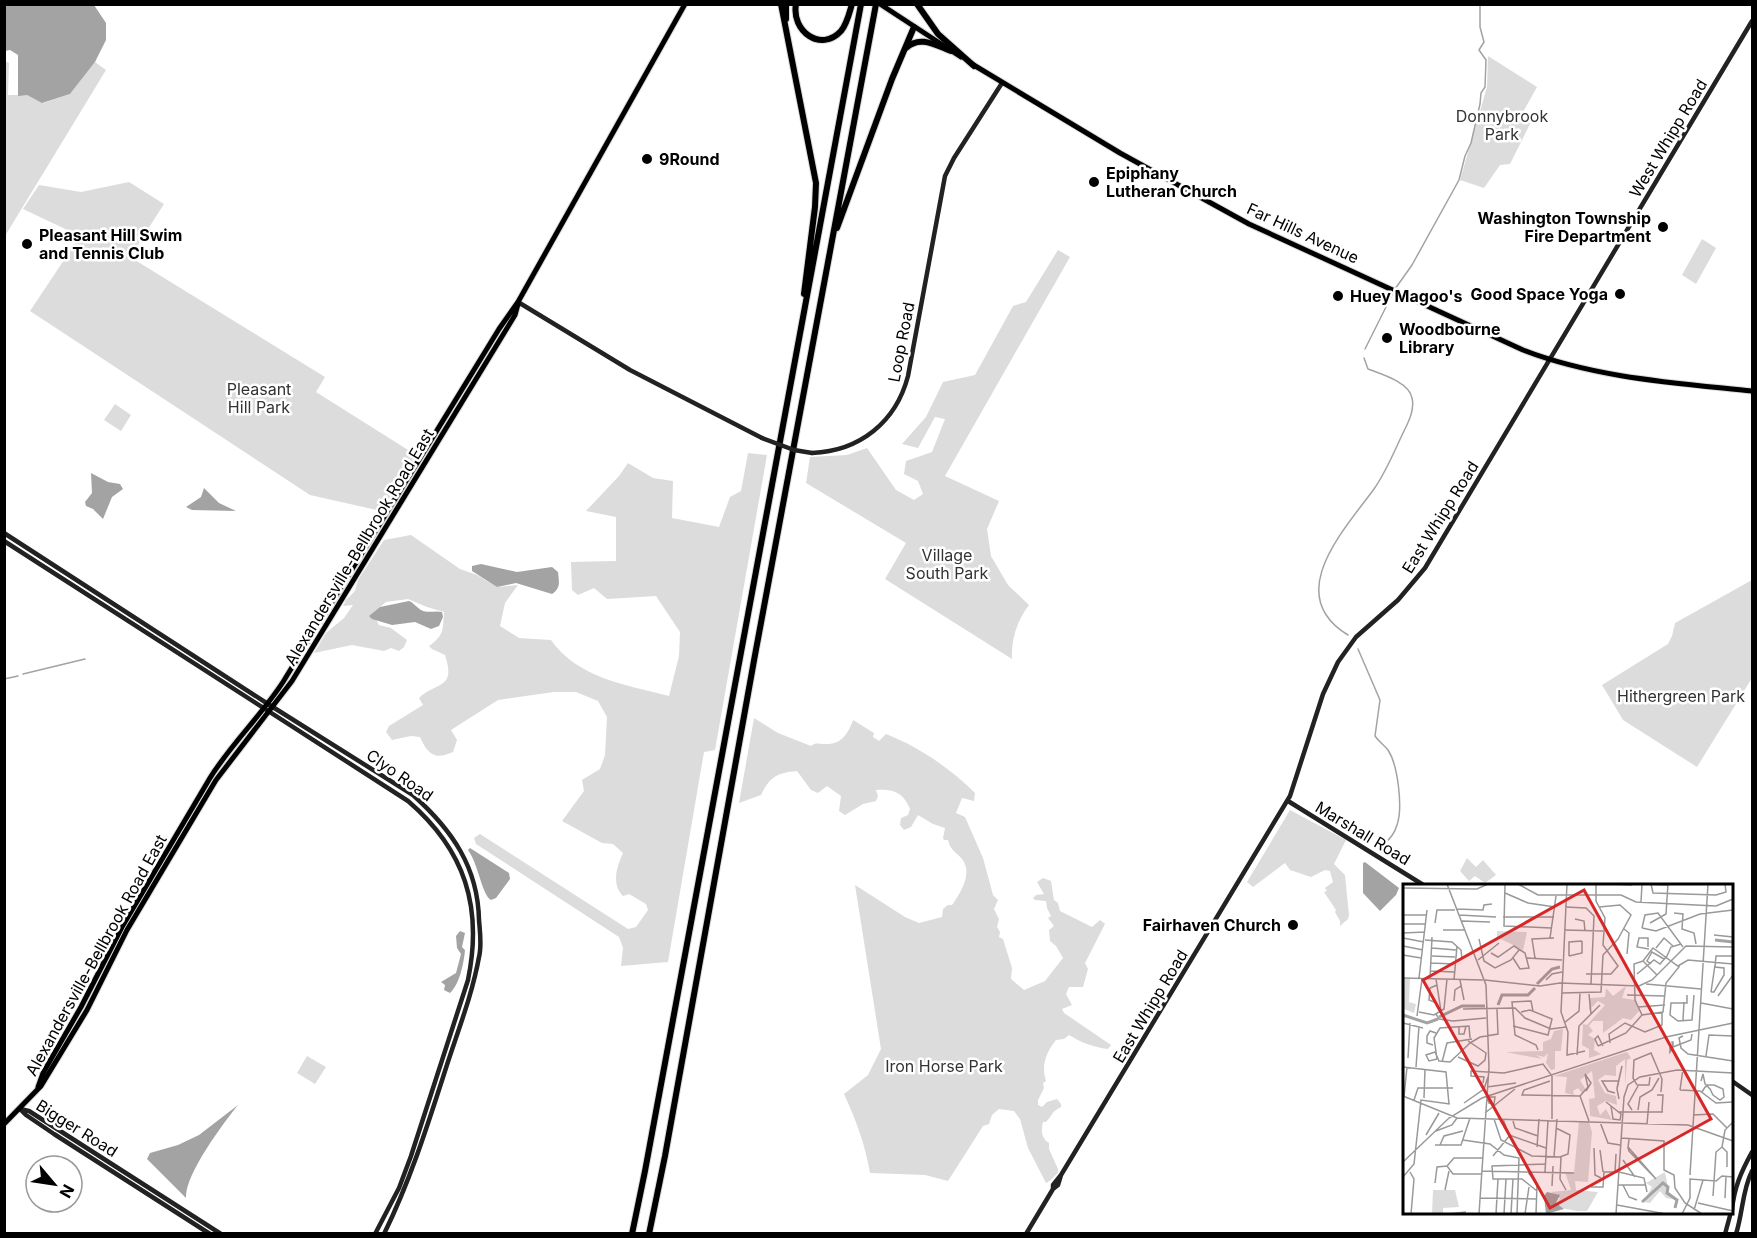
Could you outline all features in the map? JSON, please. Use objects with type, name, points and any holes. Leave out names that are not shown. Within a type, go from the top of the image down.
[{"type":"highway","points":[[781,4],[814,173],[816,195],[794,369]]},
{"type":"highway","points":[[786,4],[787,32]]},
{"type":"highway","points":[[796,4],[794,15],[798,27],[807,36],[831,39],[848,19],[852,4]]},
{"type":"highway","points":[[632,1233],[861,4]]},
{"type":"highway","points":[[649,1233],[668,1144],[832,240],[878,4]]},
{"type":"highway","points":[[916,4],[938,34],[974,66]]},
{"type":"highway","points":[[832,240],[844,212],[861,158],[914,27]]},
{"type":"highway","points":[[903,51],[918,41],[951,51]]},
{"type":"main road","name":"Alexandersville-Bellbrook Road East","points":[[4,1124],[38,1087],[43,1073],[92,992],[125,928],[215,769],[269,708],[318,639],[426,462],[685,4]]},
{"type":"main road","name":"Far Hills Avenue","points":[[878,4],[974,66],[1120,153],[1249,224],[1550,361],[1646,378],[1752,391]]},
{"type":"main road","name":"Alexandersville-Bellbrook Road East","points":[[269,708],[420,458],[458,403]]},
{"type":"main road","points":[[420,458],[426,462]]},
{"type":"main road","points":[[312,635],[318,639]]},
{"type":"street","name":"West Whipp Road","points":[[1550,361],[1752,21]]},
{"type":"street","name":"Loop Road","points":[[518,302],[630,370],[762,438],[794,450],[812,453],[838,449],[862,439],[883,423],[899,402],[908,376],[945,176],[1002,83]]},
{"type":"street","name":"East Whipp Road","points":[[1026,1233],[1053,1189],[1058,1185],[1061,1175],[1288,801],[1323,694],[1338,662],[1356,637],[1398,600],[1421,574],[1550,361]]},
{"type":"street","name":"Clyo Road","points":[[4,533],[408,801],[434,825],[448,845],[467,887],[473,938],[468,980],[411,1156],[399,1188],[375,1233]]},
{"type":"street","name":"Clyo Road","points":[[4,542],[269,708],[380,773],[425,806],[458,844],[476,888],[480,913],[480,956],[418,1158],[401,1200],[384,1233]]},
{"type":"street","name":"Marshall Road","points":[[1288,801],[1423,884]]},
{"type":"street","points":[[1733,1082],[1752,1095]]},
{"type":"street","name":"Bigger Road","points":[[20,1109],[44,1128],[210,1233]]},
{"type":"street","name":"Bigger Road","points":[[20,1109],[29,1111],[221,1233]]},
{"type":"street","points":[[1733,1198],[1741,1172],[1752,1152]]},
{"type":"street","points":[[1736,1233],[1741,1217],[1745,1187],[1752,1171]]},
{"type":"street","points":[[1741,1172],[1750,1176]]},
{"type":"street","points":[[1725,1233],[1730,1214]]},
{"type":"green space","name":"Donnybrook Park","points":[[1488,56],[1537,87],[1523,112],[1525,117],[1533,118],[1510,164],[1500,165],[1484,188],[1460,180],[1487,87]]},
{"type":"green space","points":[[5,61],[9,63],[8,95],[27,95],[43,103],[70,94],[95,62],[106,70],[5,236]]},
{"type":"green space","name":"Pleasant Hill Park","points":[[129,182],[164,204],[130,257],[325,377],[316,392],[416,455],[381,511],[310,495],[30,311],[80,236],[23,209],[39,185],[81,192]]},
{"type":"green space","points":[[1702,239],[1716,248],[1696,284],[1682,275]]},
{"type":"green space","name":"Village South Park","points":[[1058,250],[1070,257],[945,476],[999,501],[987,529],[991,556],[1008,585],[1029,605],[1016,630],[1012,659],[885,579],[906,543],[806,483],[810,457],[847,455],[867,448],[896,490],[914,500],[923,494],[918,481],[904,474],[906,461],[932,452],[945,419],[935,417],[918,448],[902,444],[926,417],[943,382],[975,375],[1013,306],[1026,302]]},
{"type":"green space","points":[[115,404],[131,415],[121,431],[104,420]]},
{"type":"green space","points":[[748,453],[767,455],[715,750],[704,752],[668,962],[621,966],[623,948],[619,937],[476,844],[474,838],[480,834],[628,929],[636,927],[648,910],[646,904],[629,894],[623,896],[619,891],[616,875],[623,853],[613,844],[602,843],[562,821],[584,791],[582,780],[600,769],[605,755],[607,717],[598,701],[576,692],[554,692],[498,700],[451,730],[457,740],[453,752],[437,756],[429,752],[420,737],[411,736],[392,740],[386,732],[389,726],[423,705],[419,698],[447,679],[448,666],[445,655],[429,646],[438,639],[442,632],[444,612],[408,599],[386,602],[373,613],[379,625],[391,628],[407,640],[399,651],[391,648],[384,651],[352,645],[314,653],[326,633],[344,618],[353,605],[343,606],[355,591],[358,580],[384,540],[411,535],[460,569],[477,575],[497,587],[518,585],[505,603],[500,626],[519,638],[551,640],[562,653],[589,672],[669,696],[679,656],[680,632],[656,596],[607,599],[594,588],[578,595],[572,590],[571,562],[616,561],[616,517],[586,511],[628,463],[653,478],[673,481],[672,518],[719,527],[730,497],[741,491]]},
{"type":"green space","name":"Hithergreen Park","points":[[1752,580],[1752,678],[1697,767],[1623,720],[1602,685],[1668,644],[1675,623]]},
{"type":"green space","name":"Iron Horse Park","points":[[754,718],[778,733],[811,746],[840,741],[849,730],[853,720],[874,733],[873,737],[879,741],[886,734],[922,752],[945,767],[975,793],[974,801],[962,798],[956,813],[965,817],[983,858],[993,895],[998,900],[994,909],[999,919],[997,927],[1000,932],[999,937],[1003,939],[1012,968],[1011,979],[1024,990],[1045,981],[1063,958],[1050,941],[1049,930],[1054,926],[1048,918],[1051,916],[1046,901],[1033,898],[1044,894],[1037,882],[1043,878],[1051,881],[1054,900],[1058,903],[1060,911],[1092,927],[1100,920],[1105,924],[1085,963],[1088,969],[1083,987],[1069,987],[1066,994],[1072,1005],[1062,1009],[1064,1013],[1111,1045],[1108,1049],[1097,1047],[1069,1035],[1064,1039],[1056,1040],[1047,1054],[1044,1064],[1046,1081],[1043,1083],[1044,1088],[1038,1105],[1042,1107],[1047,1102],[1057,1099],[1061,1104],[1061,1107],[1042,1125],[1043,1136],[1049,1143],[1049,1149],[1058,1169],[1058,1173],[1048,1182],[1046,1183],[1028,1148],[1020,1119],[1014,1111],[999,1109],[992,1115],[989,1124],[983,1126],[948,1181],[925,1175],[870,1173],[860,1132],[844,1094],[868,1075],[881,1049],[855,885],[905,917],[919,923],[942,917],[943,909],[952,905],[966,876],[965,864],[952,849],[948,840],[944,840],[945,828],[918,815],[911,827],[904,830],[900,825],[901,818],[908,815],[910,809],[901,795],[892,791],[876,790],[878,796],[876,801],[863,804],[845,815],[839,811],[841,796],[827,786],[818,793],[811,790],[797,771],[774,777],[761,795],[739,803]]},
{"type":"green space","points":[[1290,810],[1346,840],[1334,864],[1345,875],[1349,915],[1340,926],[1336,910],[1324,892],[1327,891],[1325,888],[1333,882],[1330,871],[1325,870],[1311,877],[1290,870],[1285,863],[1253,887],[1247,882]]},
{"type":"green space","points":[[1467,858],[1476,867],[1483,860],[1496,875],[1485,883],[1475,876],[1469,881],[1460,871]]},
{"type":"green space","points":[[307,1056],[326,1067],[315,1084],[297,1073]]},
{"type":"shaded area","points":[[5,4],[94,5],[106,23],[106,40],[95,62],[70,94],[42,103],[27,95],[18,96],[18,55],[10,50],[5,51]]},
{"type":"shaded area","points":[[91,473],[108,482],[120,484],[123,489],[112,497],[103,519],[93,509],[86,506],[85,502],[92,493]]},
{"type":"shaded area","points":[[204,488],[219,503],[236,511],[192,510],[186,507],[201,497]]},
{"type":"shaded area","points":[[481,564],[517,572],[552,567],[558,572],[558,587],[552,594],[516,583],[497,587],[472,571],[472,566]]},
{"type":"shaded area","points":[[409,601],[424,611],[442,612],[443,617],[439,626],[431,629],[415,622],[392,625],[369,616],[380,607]]},
{"type":"shaded area","points":[[470,848],[509,873],[510,879],[496,898],[491,900],[485,892],[468,850]]},
{"type":"shaded area","points":[[1365,862],[1399,888],[1396,895],[1380,911],[1363,893],[1363,863]]},
{"type":"shaded area","points":[[460,931],[465,933],[462,947],[465,950],[464,961],[459,979],[450,993],[444,990],[445,985],[441,982],[456,973],[461,954],[457,948],[456,936]]},
{"type":"shaded area","points":[[238,1105],[198,1163],[187,1188],[186,1198],[147,1159],[150,1153],[178,1145],[199,1135]]},
{"type":"waterway","points":[[1395,289],[1412,265],[1459,180],[1471,143],[1481,93],[1485,87],[1486,60],[1479,50],[1484,42],[1480,27],[1480,4]]},
{"type":"waterway","points":[[1365,349],[1393,293]]},
{"type":"waterway","points":[[1348,635],[1329,619],[1320,601],[1319,582],[1325,562],[1335,543],[1386,469],[1409,421],[1413,407],[1410,392],[1406,387],[1394,379],[1368,369],[1364,358]]},
{"type":"waterway","points":[[1358,649],[1380,700],[1375,736],[1392,757],[1398,787],[1399,818],[1395,830],[1384,844]]},
{"type":"waterway","points":[[23,674],[85,659]]},
{"type":"waterway","points":[[4,679],[18,676]]},
{"type":"place","name":"9Round","points":[[647,159]]},
{"type":"place","name":"Epiphany Lutheran Church","points":[[1094,182]]},
{"type":"place","name":"Washington Township Fire Department","points":[[1663,227]]},
{"type":"place","name":"Pleasant Hill Swim and Tennis Club","points":[[27,244]]},
{"type":"place","name":"Good Space Yoga","points":[[1620,294]]},
{"type":"place","name":"Huey Magoo's","points":[[1338,296]]},
{"type":"place","name":"Woodbourne Library","points":[[1387,338]]},
{"type":"place","name":"Fairhaven Church","points":[[1293,925]]}]
